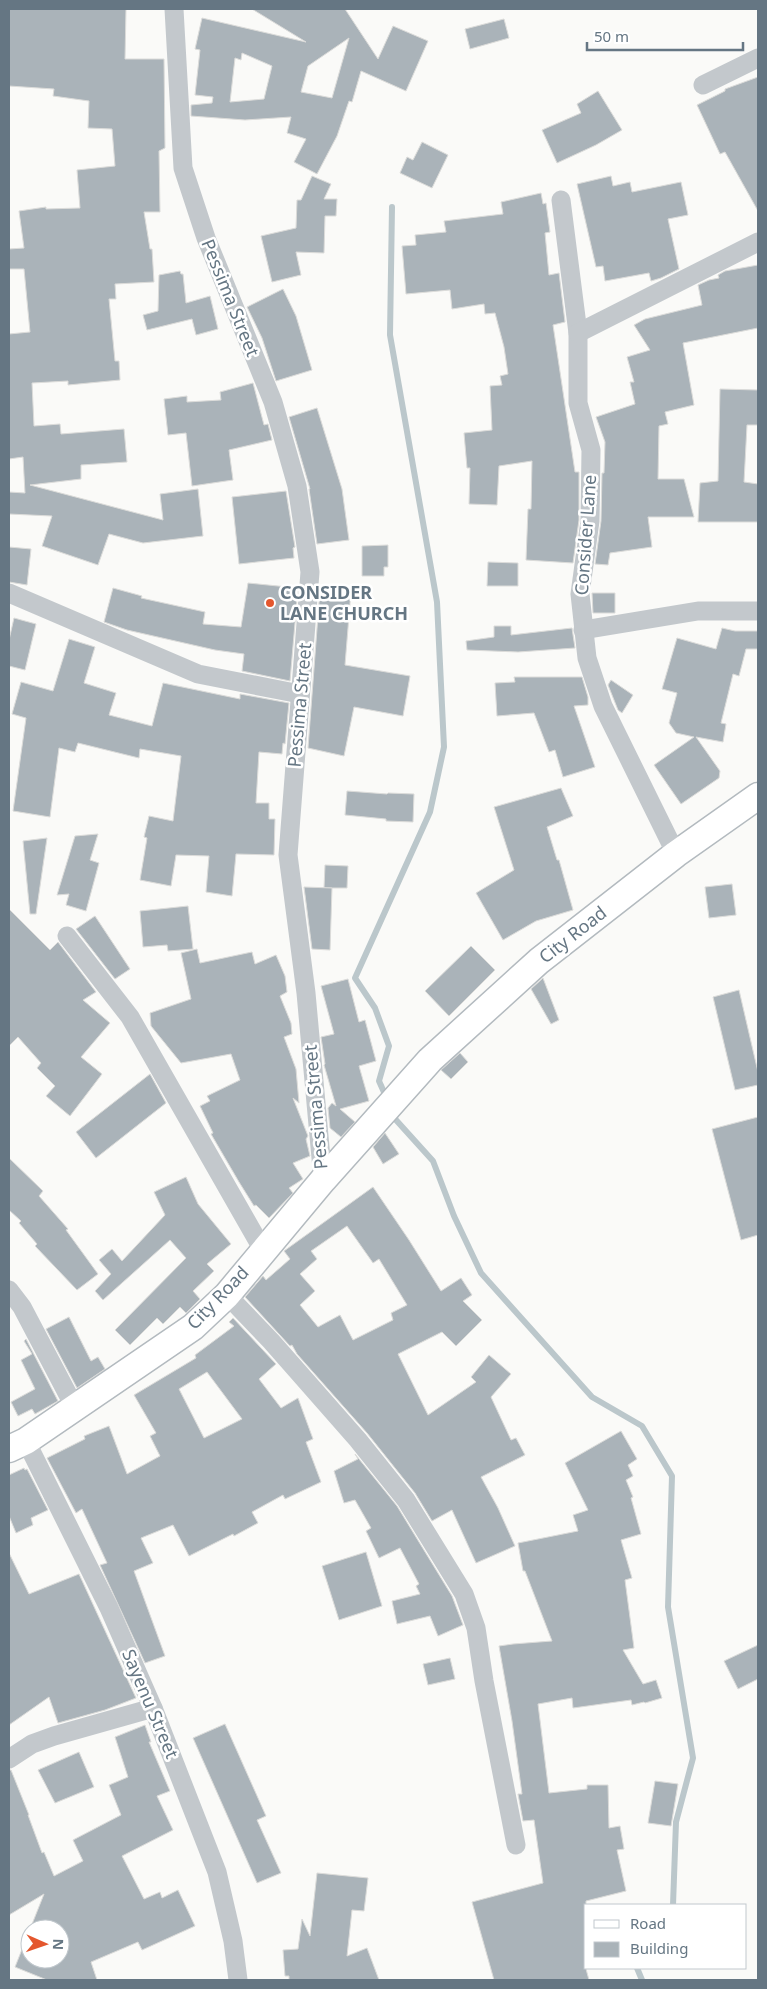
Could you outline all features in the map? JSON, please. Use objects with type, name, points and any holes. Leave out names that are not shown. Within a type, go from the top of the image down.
[{"type":"main road","name":"City Road","points":[[17,1445],[194,1327],[227,1295],[323,1180],[430,1060],[539,961],[676,854],[758,796]]},
{"type":"street","name":"Pessima Street","points":[[174,9],[182,168],[206,238],[273,402],[297,486],[310,572],[288,855],[306,993],[323,1180]]},
{"type":"street","points":[[702,85],[758,58]]},
{"type":"street","name":"Consider Lane","points":[[561,200],[578,333],[578,403],[591,450],[590,521],[580,594],[587,658],[603,706],[676,854]]},
{"type":"street","points":[[578,333],[758,242]]},
{"type":"street","points":[[9,593],[198,674],[300,694]]},
{"type":"street","points":[[583,630],[698,611],[758,611]]},
{"type":"street","points":[[67,936],[130,1017],[263,1250]]},
{"type":"street","points":[[9,1290],[22,1307],[75,1408]]},
{"type":"street","points":[[227,1295],[364,1448],[406,1500],[464,1594],[476,1628],[484,1681],[516,1845]]},
{"type":"street","name":"Sayenu Street","points":[[17,1445],[110,1608],[153,1708],[217,1872],[233,1940],[238,1980]]},
{"type":"street","points":[[9,1759],[32,1744],[54,1736],[153,1708]]},
{"type":"building","points":[[9,9],[126,9],[125,59],[164,59],[165,148],[159,151],[160,212],[144,212],[150,249],[152,249],[154,282],[115,284],[116,299],[109,299],[115,361],[119,361],[120,380],[68,385],[68,381],[32,383],[34,426],[60,424],[61,434],[124,429],[127,462],[81,465],[81,479],[30,485],[163,520],[160,494],[198,489],[203,536],[143,543],[109,534],[98,565],[42,546],[52,516],[9,514],[9,492],[25,493],[23,457],[9,459],[9,334],[30,332],[24,269],[9,269],[9,249],[24,248],[19,211],[46,207],[46,209],[80,208],[77,170],[115,166],[112,129],[88,128],[89,101],[53,96],[54,89],[9,86]]},
{"type":"building","points":[[252,9],[345,9],[378,59],[393,26],[428,41],[406,91],[361,71],[352,102],[349,101],[337,136],[317,174],[294,162],[306,139],[287,133],[291,117],[245,120],[191,116],[191,105],[212,103],[213,97],[195,95],[200,50],[195,49],[202,18],[306,42]],"holes":[[[349,38],[332,98],[301,92],[308,66]],[[242,53],[272,66],[264,99],[230,102],[235,58],[241,60]]]},
{"type":"building","points":[[504,19],[509,38],[470,49],[465,29]]},
{"type":"building","points":[[758,77],[758,211],[725,152],[720,154],[697,105],[725,91],[725,89]]},
{"type":"building","points":[[598,91],[622,130],[596,145],[557,163],[542,130],[581,113],[577,104]]},
{"type":"building","points":[[422,142],[448,155],[432,188],[400,173],[407,157],[413,160]]},
{"type":"building","points":[[312,176],[331,184],[324,199],[337,199],[336,216],[325,216],[324,253],[296,252],[301,275],[272,282],[261,236],[296,228],[297,200],[301,200]]},
{"type":"building","points":[[611,176],[613,186],[630,182],[632,192],[681,182],[688,215],[668,219],[679,269],[651,281],[649,273],[605,281],[603,266],[596,267],[577,184]]},
{"type":"building","points":[[541,193],[543,204],[546,203],[550,232],[545,233],[549,275],[559,273],[565,322],[553,325],[575,472],[579,472],[579,520],[573,563],[526,560],[528,509],[531,509],[532,461],[499,466],[497,505],[469,504],[470,468],[467,468],[464,433],[492,430],[490,386],[502,385],[500,376],[508,374],[504,347],[495,313],[485,314],[484,304],[452,309],[450,290],[406,294],[402,246],[416,245],[415,235],[446,232],[444,221],[503,214],[501,202]]},
{"type":"building","points":[[758,265],[758,328],[683,343],[694,405],[665,412],[668,424],[659,426],[658,479],[684,479],[694,517],[648,517],[652,547],[610,553],[608,565],[595,564],[601,521],[605,442],[596,417],[635,404],[630,382],[634,382],[627,357],[650,350],[634,325],[645,319],[702,305],[698,285],[719,278],[718,275],[725,271]]},
{"type":"building","points":[[180,271],[183,274],[186,303],[210,296],[218,329],[196,335],[192,319],[147,330],[143,315],[158,311],[159,275]]},
{"type":"building","points":[[283,289],[296,316],[312,370],[276,381],[262,338],[247,307]]},
{"type":"building","points":[[253,383],[264,425],[268,424],[272,440],[229,450],[233,480],[192,486],[186,433],[168,435],[164,399],[187,396],[187,402],[221,400],[220,392]]},
{"type":"building","points":[[720,389],[758,390],[758,425],[747,425],[744,482],[758,484],[758,522],[698,522],[700,483],[718,481]]},
{"type":"building","points":[[317,408],[342,489],[349,540],[317,544],[310,489],[289,417]]},
{"type":"building","points":[[286,491],[295,547],[293,548],[294,558],[239,564],[232,497]]},
{"type":"building","points":[[388,545],[388,567],[384,567],[384,576],[362,576],[362,546]]},
{"type":"building","points":[[9,547],[31,549],[27,585],[9,582]]},
{"type":"building","points":[[488,562],[518,563],[518,586],[487,586]]},
{"type":"building","points":[[248,583],[298,588],[290,681],[242,671],[244,654],[215,650],[127,630],[104,622],[113,588],[142,596],[141,598],[205,612],[203,624],[241,627]]},
{"type":"building","points":[[320,589],[351,591],[345,665],[410,676],[403,716],[354,707],[344,756],[308,748]]},
{"type":"building","points":[[592,593],[615,593],[615,613],[593,613]]},
{"type":"building","points":[[14,618],[36,624],[25,670],[9,666],[9,640]]},
{"type":"building","points":[[494,626],[511,626],[511,635],[572,628],[575,648],[518,652],[467,650],[466,641],[494,637]]},
{"type":"building","points":[[722,628],[735,631],[758,631],[758,649],[746,649],[739,676],[733,674],[721,723],[726,724],[723,742],[696,737],[720,771],[719,778],[681,804],[654,765],[694,737],[676,733],[669,723],[677,693],[662,689],[677,638],[716,649]]},
{"type":"building","points":[[69,639],[95,647],[84,683],[116,693],[109,715],[152,726],[163,683],[240,699],[240,694],[289,703],[285,744],[283,743],[282,754],[259,752],[256,803],[269,803],[269,819],[275,819],[274,855],[236,854],[232,896],[206,892],[209,856],[176,855],[171,886],[140,880],[147,838],[144,837],[149,816],[173,821],[181,756],[140,749],[139,758],[78,743],[75,752],[59,748],[50,817],[13,811],[26,718],[12,714],[21,682],[53,691]]},
{"type":"building","points":[[514,677],[582,677],[588,697],[588,705],[574,706],[595,767],[563,777],[555,750],[549,752],[534,713],[497,716],[495,683],[515,682]]},
{"type":"building","points":[[611,680],[633,695],[622,713],[618,710],[608,685]]},
{"type":"building","points":[[561,788],[573,816],[547,827],[557,860],[559,860],[573,910],[536,921],[503,940],[476,893],[514,870],[494,807]]},
{"type":"building","points":[[347,791],[414,794],[413,822],[386,821],[386,819],[345,815]]},
{"type":"building","points":[[98,834],[90,860],[99,863],[86,911],[66,905],[69,894],[57,895],[75,836]]},
{"type":"building","points":[[47,838],[36,914],[30,914],[23,841]]},
{"type":"building","points":[[325,865],[348,866],[347,888],[324,888]]},
{"type":"building","points":[[732,884],[736,915],[709,918],[705,887]]},
{"type":"building","points":[[304,887],[332,888],[330,950],[312,949]]},
{"type":"building","points":[[188,906],[193,949],[168,951],[167,945],[143,947],[140,911]]},
{"type":"building","points":[[9,909],[50,950],[58,942],[96,992],[83,1000],[110,1023],[81,1057],[102,1074],[70,1116],[46,1096],[55,1086],[37,1068],[41,1063],[18,1037],[9,1046]]},
{"type":"building","points":[[95,916],[130,969],[115,979],[76,929]]},
{"type":"building","points":[[471,946],[495,970],[449,1016],[425,991]]},
{"type":"building","points":[[197,949],[200,963],[252,952],[255,964],[276,955],[285,976],[287,992],[280,996],[291,1023],[292,1034],[284,1037],[296,1069],[299,1103],[293,1098],[308,1136],[306,1139],[310,1156],[293,1163],[303,1179],[289,1188],[293,1193],[269,1218],[256,1205],[254,1206],[239,1182],[211,1134],[213,1133],[200,1106],[210,1101],[207,1096],[240,1080],[231,1054],[181,1063],[151,1026],[150,1013],[191,999],[181,953]]},
{"type":"building","points":[[543,978],[559,1020],[551,1024],[531,989]]},
{"type":"building","points":[[348,979],[359,1022],[365,1020],[376,1061],[359,1066],[369,1101],[340,1109],[355,1122],[341,1137],[330,1128],[328,1108],[332,1103],[336,1106],[324,1065],[321,1037],[334,1034],[321,986]]},
{"type":"building","points":[[739,990],[758,1072],[758,1085],[735,1090],[713,997]]},
{"type":"building","points":[[460,1053],[468,1062],[451,1079],[441,1070]]},
{"type":"building","points":[[150,1074],[166,1103],[96,1158],[76,1132]]},
{"type":"building","points":[[758,1117],[758,1235],[741,1240],[712,1129]]},
{"type":"building","points":[[385,1133],[399,1154],[383,1164],[373,1147]]},
{"type":"building","points":[[9,1158],[43,1191],[39,1196],[68,1229],[66,1230],[98,1274],[77,1290],[35,1246],[37,1244],[19,1223],[21,1221],[9,1210]]},
{"type":"building","points":[[186,1177],[198,1204],[231,1244],[207,1264],[214,1271],[193,1291],[200,1299],[186,1313],[180,1307],[163,1324],[157,1318],[130,1345],[115,1330],[186,1258],[170,1240],[103,1300],[95,1291],[111,1274],[99,1260],[112,1249],[122,1261],[165,1215],[154,1192]]},
{"type":"building","points":[[373,1187],[441,1291],[461,1278],[472,1295],[463,1301],[482,1320],[456,1346],[442,1332],[398,1354],[428,1415],[476,1382],[471,1377],[489,1355],[511,1374],[491,1397],[511,1440],[516,1438],[525,1455],[481,1477],[498,1508],[515,1546],[476,1563],[452,1510],[432,1521],[415,1493],[367,1433],[297,1354],[292,1345],[290,1346],[245,1297],[263,1276],[266,1280],[290,1259],[284,1251]],"holes":[[[347,1226],[373,1263],[379,1259],[407,1305],[391,1313],[393,1320],[353,1340],[340,1315],[318,1327],[300,1305],[315,1291],[300,1274],[317,1259],[311,1251]]]},
{"type":"building","points":[[69,1317],[91,1361],[98,1357],[105,1369],[77,1388],[46,1329]]},
{"type":"building","points":[[233,1318],[276,1364],[259,1379],[281,1408],[298,1398],[313,1439],[306,1442],[321,1482],[285,1499],[283,1495],[252,1512],[258,1523],[189,1556],[173,1525],[141,1538],[153,1563],[134,1571],[165,1656],[145,1663],[100,1565],[107,1563],[82,1509],[76,1513],[47,1458],[85,1439],[84,1436],[109,1426],[127,1474],[160,1456],[150,1436],[156,1433],[134,1395],[196,1358],[195,1355],[234,1326],[229,1322]],"holes":[[[207,1372],[242,1419],[204,1438],[179,1389]]]},
{"type":"building","points":[[26,1339],[58,1401],[35,1414],[32,1409],[18,1416],[11,1402],[35,1389],[21,1360],[32,1354],[24,1341]]},
{"type":"building","points":[[621,1431],[637,1459],[628,1465],[633,1476],[626,1480],[633,1497],[631,1498],[641,1534],[621,1540],[632,1578],[625,1580],[634,1648],[623,1650],[643,1684],[656,1680],[662,1698],[632,1705],[631,1700],[573,1708],[572,1698],[538,1704],[549,1793],[587,1789],[587,1785],[608,1785],[609,1828],[620,1826],[624,1849],[617,1850],[626,1891],[586,1901],[586,1904],[584,1904],[584,1969],[586,1969],[589,1980],[494,1980],[472,1902],[543,1883],[534,1820],[523,1821],[518,1794],[522,1794],[512,1721],[499,1646],[552,1641],[525,1571],[523,1571],[518,1543],[578,1531],[573,1515],[588,1510],[565,1463]]},
{"type":"building","points":[[355,1454],[397,1506],[452,1596],[463,1625],[438,1636],[430,1616],[397,1624],[392,1601],[420,1594],[416,1586],[419,1584],[400,1548],[379,1558],[366,1531],[371,1528],[355,1500],[344,1503],[334,1471],[358,1459]]},
{"type":"building","points":[[24,1468],[25,1470],[27,1469],[48,1510],[31,1518],[33,1525],[16,1533],[9,1516],[9,1475]]},
{"type":"building","points":[[366,1552],[382,1606],[339,1620],[322,1566]]},
{"type":"building","points":[[9,1553],[29,1594],[79,1574],[136,1698],[105,1710],[58,1723],[49,1697],[9,1725]]},
{"type":"building","points":[[758,1645],[758,1679],[738,1689],[724,1661]]},
{"type":"building","points":[[450,1658],[455,1679],[428,1685],[423,1664]]},
{"type":"building","points":[[225,1724],[266,1816],[257,1820],[281,1873],[257,1883],[193,1738]]},
{"type":"building","points":[[145,1725],[151,1742],[149,1742],[170,1791],[157,1796],[173,1830],[122,1856],[144,1899],[160,1892],[162,1898],[178,1890],[195,1926],[142,1950],[138,1942],[91,1962],[97,1980],[47,1980],[15,1967],[20,1954],[20,1969],[70,1969],[70,1919],[34,1919],[44,1894],[9,1915],[9,1770],[11,1770],[29,1815],[42,1853],[44,1852],[54,1876],[83,1861],[73,1840],[121,1815],[109,1785],[128,1777],[115,1737]]},
{"type":"building","points":[[79,1752],[94,1787],[55,1803],[38,1770]]},
{"type":"building","points":[[655,1781],[678,1784],[671,1826],[648,1823]]},
{"type":"building","points":[[317,1873],[368,1878],[364,1911],[352,1910],[347,1956],[367,1948],[379,1980],[289,1980],[289,1976],[285,1976],[283,1950],[298,1949],[302,1919],[310,1936]]},
{"type":"waterway","points":[[387,1099],[379,1081],[389,1046],[375,1008],[355,978],[430,812],[444,747],[437,602],[390,335],[392,207]]},
{"type":"waterway","points":[[392,1111],[396,1120],[433,1161],[454,1216],[481,1273],[592,1397],[642,1426],[672,1476],[668,1607],[693,1758],[676,1822],[673,1904]]},
{"type":"waterway","points":[[637,1969],[642,1980]]},
{"type":"place","name":"CONSIDER LANE CHURCH","points":[[270,603]]}]
